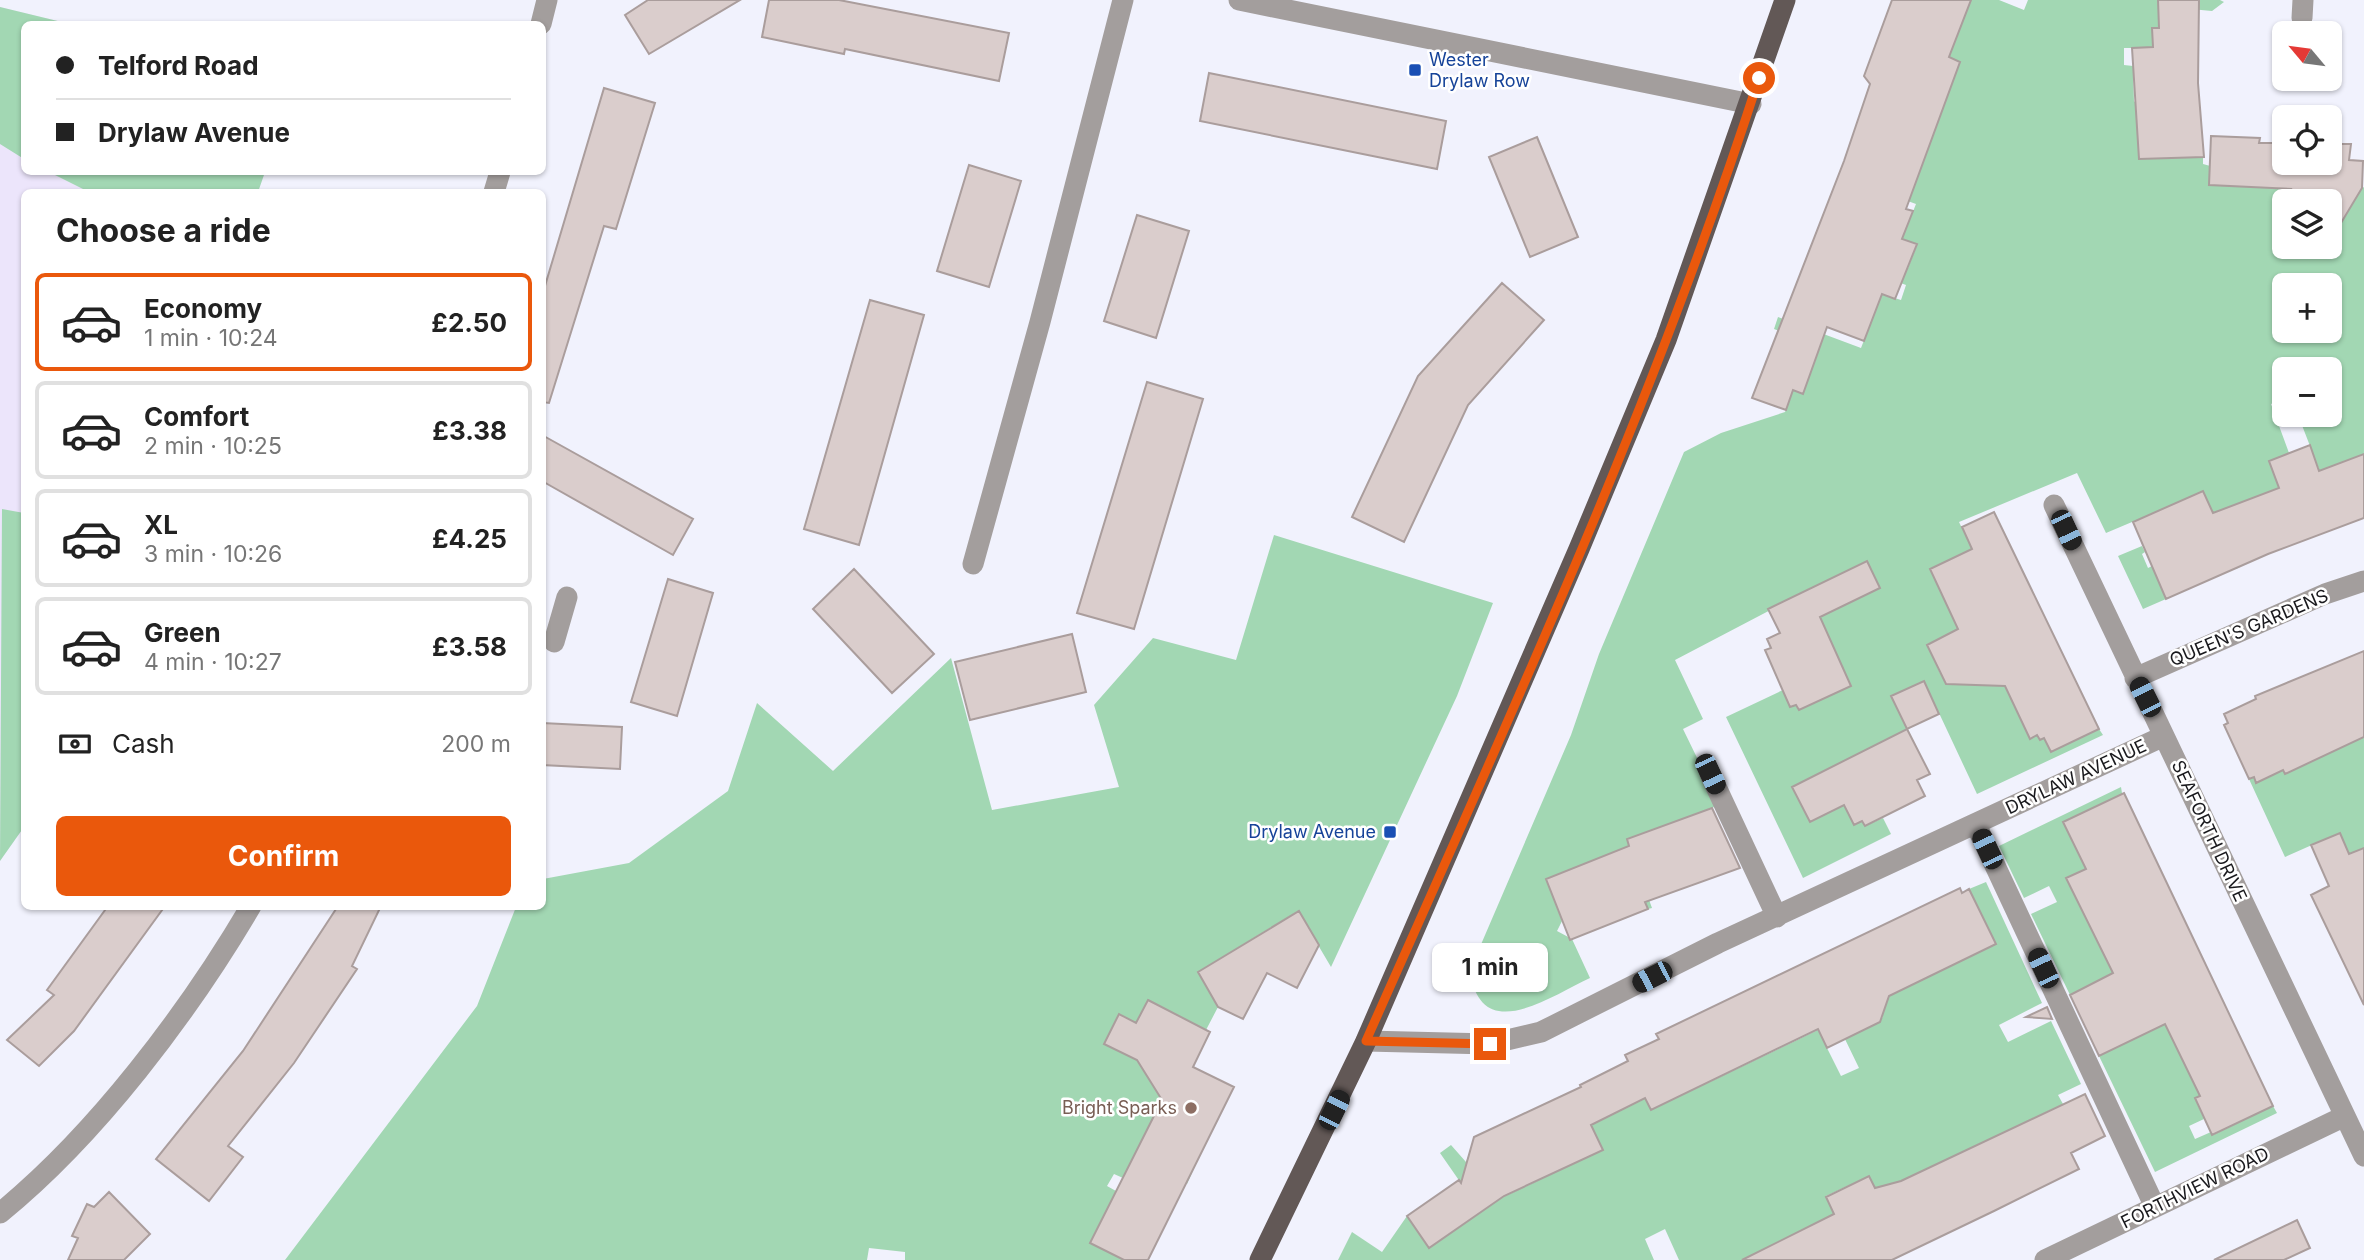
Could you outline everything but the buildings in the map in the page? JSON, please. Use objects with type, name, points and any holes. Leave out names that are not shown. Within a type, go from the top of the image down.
[{"type":"main road","points":[[1260,1260],[1366,1041],[1580,549],[1666,340],[1751,104],[1785,0]]},
{"type":"street","points":[[542,21],[547,0]]},
{"type":"street","points":[[973,564],[1040,322],[1123,0]]},
{"type":"street","points":[[1239,0],[1751,104]]},
{"type":"street","name":"SEAFORTH DRIVE","points":[[2054,505],[2135,678],[2352,1117],[2364,1156]]},
{"type":"street","name":"QUEEN'S GARDENS","points":[[2135,678],[2325,594],[2364,581]]},
{"type":"street","points":[[554,642],[552,617],[568,597]]},
{"type":"street","name":"DRYLAW AVENUE","points":[[1366,1041],[1490,1044],[1541,1032],[1777,917],[2164,736]]},
{"type":"street","points":[[1710,774],[1777,917]]},
{"type":"street","points":[[1976,825],[2155,1207]]},
{"type":"street","points":[[0,1213],[72,1146],[132,1075],[188,1003],[248,910]]},
{"type":"street","name":"FORTHVIEW ROAD","points":[[2045,1260],[2352,1117]]},
{"type":"shaded area","points":[[0,7],[58,21],[21,21],[21,175],[264,175],[259,189],[21,189],[21,831],[0,861]]},
{"type":"green space","points":[[1971,0],[1999,0],[2024,10],[2028,0],[2224,2],[2212,11],[2158,6],[2159,28],[2152,29],[2153,65],[2142,48],[2124,48],[2124,65],[2133,66],[2134,102],[2154,85],[2139,159],[2169,158],[2168,141],[2203,140],[2203,164],[2291,188],[2272,189],[2272,259],[2342,259],[2342,202],[2364,187],[2364,454],[2341,526],[2303,427],[2342,427],[2342,357],[2272,357],[2272,427],[2279,427],[2289,453],[2269,461],[2279,488],[2228,507],[2249,562],[2236,569],[2203,492],[2106,533],[2077,473],[1959,522],[1972,549],[1931,569],[1974,621],[1927,645],[1940,673],[1974,669],[1982,686],[2002,681],[2030,738],[2037,735],[2040,740],[2044,738],[2051,752],[2099,729],[2103,735],[1977,794],[1924,681],[1892,696],[1917,750],[1792,787],[1810,822],[1844,805],[1854,825],[1862,821],[1865,826],[1883,818],[1891,834],[1803,878],[1726,717],[1783,690],[1799,710],[1851,686],[1820,617],[1879,588],[1818,585],[1675,660],[1703,719],[1683,729],[1720,805],[1627,839],[1652,908],[1648,909],[1637,881],[1616,851],[1546,879],[1562,921],[1557,931],[1572,939],[1590,978],[1537,1004],[1518,1010],[1502,1011],[1487,1006],[1476,993],[1470,970],[1571,735],[1599,654],[1684,452],[1721,433],[1785,412],[1793,390],[1802,394],[1820,346],[1774,329],[1778,317],[1861,348],[1882,294],[1901,300],[1906,285],[1887,278],[1893,263],[1908,268],[1917,245],[1902,239],[1916,204],[1869,187],[1941,113],[1960,62],[1912,43],[1952,13],[1964,18]]},
{"type":"green space","points":[[0,7],[58,21],[21,21],[21,157],[0,144]]},
{"type":"green space","points":[[55,175],[264,175],[259,189],[83,189]]},
{"type":"green space","points":[[2,509],[21,512],[21,831],[0,861]]},
{"type":"green space","points":[[1274,535],[1493,603],[1457,696],[1331,967],[1298,911],[1198,972],[1218,1007],[1206,1030],[1148,1000],[1136,1023],[1119,1015],[1104,1044],[1123,1053],[1131,1039],[1167,1090],[1147,1130],[1199,1157],[1187,1184],[1162,1172],[1123,1178],[1114,1174],[1107,1186],[1116,1191],[1090,1243],[1124,1260],[905,1260],[905,1252],[869,1248],[867,1260],[285,1260],[477,1006],[515,910],[546,910],[546,878],[629,863],[728,791],[757,703],[833,771],[951,658],[992,810],[1119,787],[1094,705],[1153,638],[1236,660]]},
{"type":"green space","points":[[2142,546],[2145,552],[2142,554],[2148,568],[2152,566],[2166,599],[2143,609],[2118,556]]},
{"type":"green space","points":[[2320,669],[2338,715],[2364,713],[2364,848],[2349,854],[2339,833],[2285,857],[2249,779],[2254,777],[2256,782],[2283,770],[2286,774],[2298,768],[2297,765],[2332,752],[2317,720],[2279,688]]},
{"type":"green space","points":[[2121,787],[2157,1007],[2200,1096],[2195,1099],[2204,1119],[2189,1126],[2195,1139],[2211,1132],[2213,1135],[2273,1106],[2277,1113],[2155,1172],[2099,1056],[2128,1042],[2095,983],[2070,995],[2031,914],[2057,902],[2049,886],[2024,898],[1999,846]]},
{"type":"green space","points":[[1986,882],[2042,1003],[1999,1025],[2008,1042],[2051,1021],[2081,1084],[2058,1095],[2063,1104],[1877,1193],[1869,1176],[1826,1196],[1834,1214],[1742,1260],[1679,1260],[1665,1229],[1645,1239],[1654,1260],[1338,1260],[1352,1232],[1382,1252],[1407,1216],[1429,1248],[1481,1212],[1440,1153],[1451,1145],[1466,1162],[1469,1154],[1476,1156],[1497,1200],[1602,1150],[1585,1113],[1591,1110],[1598,1122],[1617,1112],[1599,1075],[1628,1062],[1651,1110],[1818,1030],[1841,1076],[1859,1068],[1843,1035],[1862,1025],[1868,1028],[1880,1022],[1883,1016],[1876,1002],[1996,944],[1969,889]]},
{"type":"place","name":"Wester Drylaw Row","points":[[1415,70]]},
{"type":"place","name":"Drylaw Avenue","points":[[1390,832]]},
{"type":"place","name":"Bright Sparks","points":[[1191,1108]]},
{"type":"route","points":[[1490,1044],[1366,1041],[1580,549],[1666,340],[1759,78]]}]
